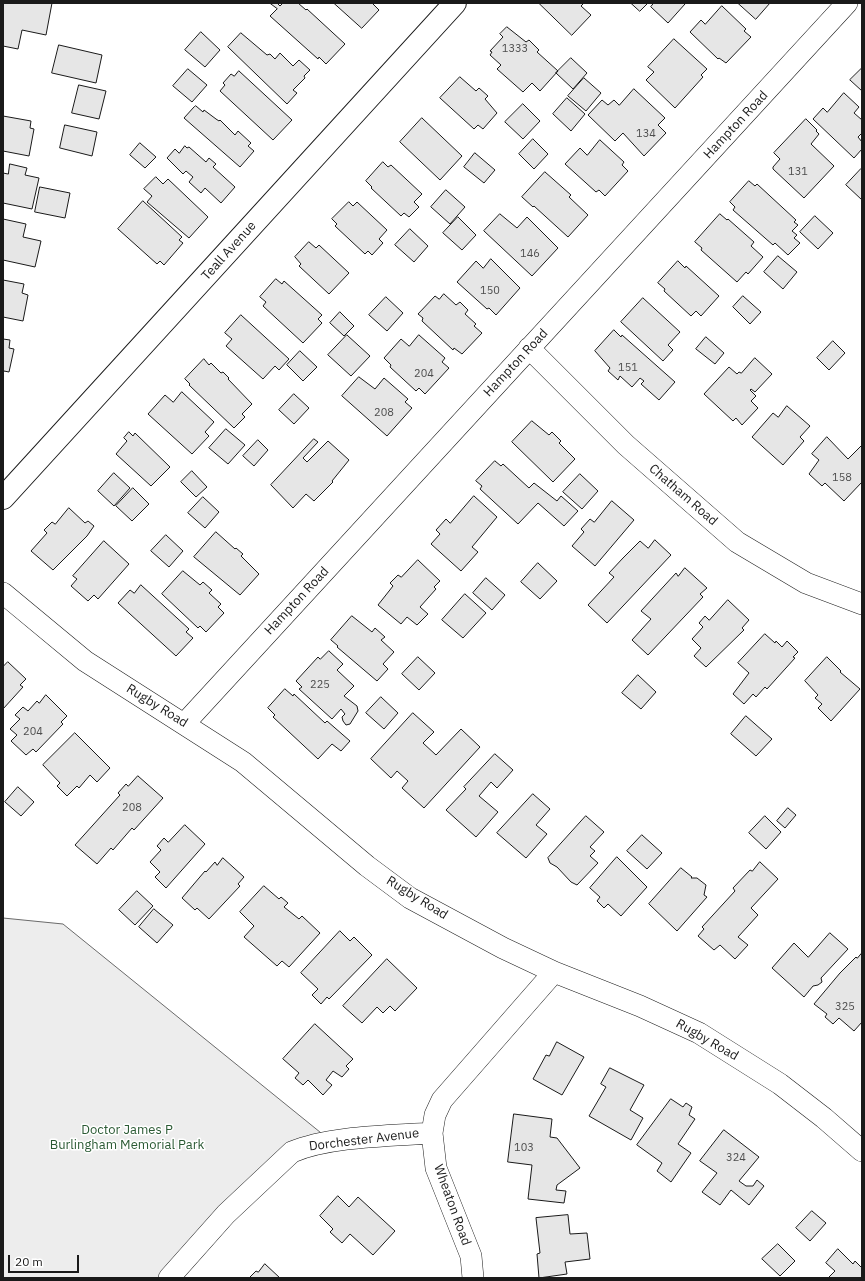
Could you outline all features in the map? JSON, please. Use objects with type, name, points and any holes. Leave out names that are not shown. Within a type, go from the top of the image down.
[{"type":"street","name":"Teall Avenue","points":[[3,498],[455,3]]},
{"type":"street","name":"Hampton Road","points":[[185,723],[848,3]]},
{"type":"street","name":"Chatham Road","points":[[529,348],[626,445],[738,542],[806,583],[862,604]]},
{"type":"street","name":"Rugby Road","points":[[3,593],[85,661],[185,723],[243,762],[367,866],[410,898],[503,948],[554,972],[640,1006],[700,1033],[780,1084],[824,1118],[862,1151]]},
{"type":"street","name":"Dorchester Avenue","points":[[169,1278],[226,1214],[292,1152],[305,1146],[331,1141],[432,1133],[435,1115],[442,1100],[554,972]]},
{"type":"street","name":"Wheaton Road","points":[[432,1133],[436,1168],[471,1256],[473,1278]]},
{"type":"shaded area","name":"Doctor James P Burlingham Memorial Park","points":[[3,918],[63,924],[331,1141],[305,1146],[169,1278],[3,1278]]},
{"type":"building","points":[[3,3],[52,3],[46,35],[22,30],[18,49],[3,46]]},
{"type":"building","points":[[270,3],[277,3],[280,6],[283,3],[298,3],[306,10],[307,9],[345,44],[326,64],[319,57],[318,59],[270,16],[277,9]]},
{"type":"building","points":[[334,3],[372,3],[379,10],[362,28]]},
{"type":"building","points":[[539,3],[584,3],[581,6],[591,15],[572,35]]},
{"type":"building","points":[[631,3],[648,3],[640,11]]},
{"type":"building","points":[[654,3],[685,4],[668,23],[651,7]]},
{"type":"building","points":[[738,3],[770,3],[756,19]]},
{"type":"building","points":[[722,6],[746,29],[744,31],[751,37],[726,63],[719,58],[718,59],[690,32],[701,20],[705,24]]},
{"type":"building","points":[[507,27],[526,42],[529,40],[539,50],[537,52],[558,71],[540,91],[532,83],[523,92],[497,69],[501,65],[490,55],[492,52],[490,51],[503,37],[500,34]]},
{"type":"building","points":[[201,32],[220,50],[205,67],[185,50]]},
{"type":"building","points":[[241,33],[267,55],[270,54],[275,59],[280,53],[293,66],[299,60],[310,70],[304,76],[305,78],[293,90],[297,93],[287,104],[228,47]]},
{"type":"building","points":[[674,39],[707,69],[701,75],[703,77],[675,108],[646,80],[654,72],[648,67]]},
{"type":"building","points":[[59,45],[102,55],[96,83],[52,73]]},
{"type":"building","points":[[571,58],[587,73],[573,89],[556,73]]},
{"type":"building","points":[[862,68],[862,91],[850,80]]},
{"type":"building","points":[[188,69],[207,85],[192,102],[173,86]]},
{"type":"building","points":[[239,71],[292,120],[273,140],[220,91],[225,85],[223,83],[231,74],[234,76]]},
{"type":"building","points":[[460,77],[476,91],[479,88],[488,96],[485,99],[497,113],[483,129],[478,125],[474,129],[440,98]]},
{"type":"building","points":[[584,78],[601,93],[586,111],[568,96]]},
{"type":"building","points":[[79,85],[106,91],[99,119],[72,113]]},
{"type":"building","points":[[634,89],[665,118],[658,125],[666,133],[644,156],[623,133],[615,141],[588,115],[602,100],[608,105],[614,100],[619,105]]},
{"type":"building","points":[[844,93],[859,107],[854,113],[862,120],[862,133],[858,137],[862,142],[862,149],[854,158],[813,119],[823,108],[827,112]]},
{"type":"building","points":[[567,98],[585,114],[571,131],[553,114]]},
{"type":"building","points":[[523,104],[540,121],[523,139],[505,122]]},
{"type":"building","points":[[196,106],[203,112],[204,110],[219,121],[220,120],[235,135],[238,131],[251,143],[248,146],[254,151],[240,167],[184,118]]},
{"type":"building","points":[[3,116],[31,121],[30,128],[34,129],[29,156],[3,151]]},
{"type":"building","points":[[422,118],[462,156],[440,180],[400,142]]},
{"type":"building","points":[[806,119],[819,134],[811,144],[834,166],[804,198],[773,169],[773,167],[780,159],[774,153]]},
{"type":"building","points":[[65,125],[97,132],[92,156],[60,148]]},
{"type":"building","points":[[533,139],[548,154],[534,169],[519,154]]},
{"type":"building","points":[[600,140],[624,162],[622,165],[628,171],[605,196],[599,190],[596,192],[565,164],[580,148],[587,155]]},
{"type":"building","points":[[140,143],[156,157],[145,168],[130,155]]},
{"type":"building","points":[[185,146],[187,148],[189,147],[206,162],[209,158],[216,164],[213,167],[235,187],[221,203],[205,188],[201,193],[189,182],[193,177],[186,171],[183,174],[167,158],[175,149],[179,153]]},
{"type":"building","points":[[475,153],[495,170],[484,183],[464,167]]},
{"type":"building","points":[[383,162],[388,167],[391,165],[422,194],[414,202],[419,207],[409,217],[404,213],[401,216],[371,188],[372,187],[366,181]]},
{"type":"building","points":[[10,164],[27,168],[25,175],[39,178],[32,209],[3,203],[3,173],[8,174]]},
{"type":"building","points":[[861,169],[862,170],[862,200],[846,185]]},
{"type":"building","points":[[545,172],[571,195],[569,197],[588,215],[568,237],[522,197]]},
{"type":"building","points":[[156,177],[163,184],[168,179],[208,217],[189,238],[147,202],[152,196],[144,189]]},
{"type":"building","points":[[749,181],[755,186],[757,184],[796,220],[794,222],[798,225],[792,231],[797,235],[794,238],[800,243],[788,255],[775,243],[773,245],[733,210],[735,207],[730,202]]},
{"type":"building","points":[[40,187],[70,193],[65,218],[35,212]]},
{"type":"building","points":[[446,190],[465,207],[450,224],[431,207]]},
{"type":"building","points":[[143,201],[182,237],[179,240],[183,243],[164,265],[160,261],[157,264],[118,229]]},
{"type":"building","points":[[349,202],[353,206],[357,202],[387,230],[379,239],[383,243],[372,255],[368,251],[365,254],[335,226],[337,224],[332,219]]},
{"type":"building","points":[[500,214],[517,228],[527,217],[558,248],[532,276],[484,231]]},
{"type":"building","points":[[720,214],[727,220],[728,219],[754,242],[751,246],[763,257],[748,274],[746,272],[737,282],[701,250],[702,248],[695,242]]},
{"type":"building","points":[[815,216],[833,233],[818,249],[800,232]]},
{"type":"building","points":[[458,217],[476,235],[462,250],[443,233]]},
{"type":"building","points":[[3,219],[26,224],[23,237],[41,241],[35,267],[3,260]]},
{"type":"building","points":[[410,229],[428,246],[414,262],[395,245]]},
{"type":"building","points":[[309,242],[316,248],[319,245],[349,273],[329,294],[299,266],[301,264],[295,257]]},
{"type":"building","points":[[778,256],[797,272],[783,289],[764,272]]},
{"type":"building","points":[[491,259],[520,288],[496,315],[489,308],[487,309],[457,282],[476,261],[483,268]]},
{"type":"building","points":[[678,261],[685,268],[686,266],[719,296],[701,316],[696,311],[691,316],[664,291],[665,289],[658,283]]},
{"type":"building","points":[[276,279],[282,284],[284,281],[322,315],[318,319],[322,323],[303,343],[263,306],[266,302],[260,297]]},
{"type":"building","points":[[3,280],[24,284],[22,293],[28,295],[23,321],[3,317]]},
{"type":"building","points":[[444,294],[456,305],[460,302],[468,310],[465,314],[476,324],[474,326],[482,333],[462,354],[454,348],[453,350],[422,321],[423,318],[418,314],[435,296],[439,299]]},
{"type":"building","points":[[743,296],[761,312],[750,324],[733,307]]},
{"type":"building","points":[[386,297],[403,313],[387,331],[369,315]]},
{"type":"building","points":[[643,298],[680,332],[668,345],[673,350],[663,361],[621,322]]},
{"type":"building","points":[[340,312],[354,326],[344,336],[330,323]]},
{"type":"building","points":[[241,315],[289,359],[279,370],[275,366],[263,379],[226,346],[232,339],[225,333]]},
{"type":"building","points":[[614,330],[621,337],[622,335],[675,382],[659,400],[641,384],[644,381],[640,378],[632,387],[620,376],[618,380],[608,371],[610,368],[595,351]]},
{"type":"building","points":[[347,335],[370,356],[351,376],[328,355]]},
{"type":"building","points":[[419,335],[445,358],[442,362],[449,368],[425,394],[419,388],[416,391],[390,367],[391,365],[384,358],[401,339],[409,346]]},
{"type":"building","points":[[706,337],[724,353],[715,364],[696,349]]},
{"type":"building","points":[[3,339],[10,340],[9,348],[14,349],[9,372],[4,371],[3,373]]},
{"type":"building","points":[[833,341],[845,353],[829,370],[817,358]]},
{"type":"building","points":[[300,351],[317,367],[303,381],[287,365]]},
{"type":"building","points":[[755,358],[772,374],[755,392],[751,389],[750,390],[756,396],[751,401],[758,408],[742,425],[736,418],[733,421],[704,394],[729,367],[737,374],[739,372],[741,373]]},
{"type":"building","points":[[204,359],[209,365],[211,363],[221,373],[223,372],[252,404],[242,414],[245,417],[234,428],[189,385],[190,384],[185,379]]},
{"type":"building","points":[[359,377],[375,389],[384,378],[408,399],[405,402],[412,408],[387,436],[342,396]]},
{"type":"building","points":[[182,392],[214,422],[205,432],[209,436],[192,454],[148,414],[165,395],[173,402]]},
{"type":"building","points":[[294,394],[309,408],[294,424],[279,410]]},
{"type":"building","points":[[787,406],[810,426],[800,437],[804,441],[783,465],[752,437],[773,413],[778,417]]},
{"type":"building","points":[[532,421],[549,435],[552,432],[561,441],[559,443],[575,459],[553,482],[512,442]]},
{"type":"building","points":[[226,429],[245,445],[228,464],[209,448]]},
{"type":"building","points":[[129,432],[133,436],[135,433],[170,467],[151,486],[116,454],[127,441],[124,438]]},
{"type":"building","points":[[827,437],[848,459],[862,445],[862,482],[844,501],[825,483],[822,486],[809,474],[819,460],[812,454]]},
{"type":"building","points":[[314,439],[318,442],[303,458],[307,462],[328,441],[349,460],[332,481],[333,482],[314,501],[306,494],[293,508],[271,485]]},
{"type":"building","points":[[258,440],[268,450],[254,466],[243,456]]},
{"type":"building","points":[[495,461],[501,466],[503,464],[529,488],[534,483],[557,501],[561,496],[578,511],[564,526],[538,503],[518,524],[480,489],[482,486],[476,481]]},
{"type":"building","points":[[192,471],[207,487],[196,497],[181,482]]},
{"type":"building","points":[[114,473],[130,488],[114,506],[98,491]]},
{"type":"building","points":[[580,474],[598,491],[582,509],[563,492]]},
{"type":"building","points":[[133,488],[149,504],[132,521],[116,506]]},
{"type":"building","points":[[474,496],[497,517],[472,547],[478,552],[461,571],[431,544],[440,534],[436,530],[446,519],[450,523]]},
{"type":"building","points":[[203,497],[219,512],[205,528],[188,513]]},
{"type":"building","points":[[612,501],[634,520],[595,566],[572,546],[584,532],[581,529],[590,519],[594,522]]},
{"type":"building","points":[[69,508],[85,523],[88,521],[94,526],[87,536],[53,570],[31,551],[47,533],[44,530],[52,522],[55,524]]},
{"type":"building","points":[[216,532],[243,554],[241,556],[259,574],[240,595],[194,557]]},
{"type":"building","points":[[166,535],[183,551],[169,567],[151,551]]},
{"type":"building","points":[[655,540],[671,555],[607,623],[588,605],[614,577],[609,573],[640,541],[648,548]]},
{"type":"building","points":[[104,541],[129,564],[98,599],[94,595],[88,601],[71,586],[77,579],[73,576]]},
{"type":"building","points":[[418,560],[440,581],[434,587],[436,589],[420,607],[428,614],[417,625],[407,617],[401,624],[378,605],[393,586],[390,583],[398,575],[401,577]]},
{"type":"building","points":[[538,563],[557,581],[540,599],[521,582]]},
{"type":"building","points":[[685,568],[707,588],[700,594],[703,597],[648,655],[632,640],[651,619],[641,611],[676,573],[678,576]]},
{"type":"building","points":[[183,571],[200,585],[203,582],[212,590],[209,593],[221,604],[218,607],[224,613],[206,632],[200,626],[198,628],[162,594]]},
{"type":"building","points":[[486,578],[505,595],[492,610],[473,593]]},
{"type":"building","points":[[141,585],[189,629],[186,632],[193,638],[176,656],[118,603],[130,590],[134,593]]},
{"type":"building","points":[[465,594],[486,613],[463,638],[442,620]]},
{"type":"building","points":[[728,600],[749,620],[742,628],[744,630],[706,667],[694,656],[701,648],[692,639],[703,627],[699,623],[705,616],[709,620]]},
{"type":"building","points":[[352,616],[372,632],[375,628],[385,637],[381,640],[394,652],[383,664],[388,669],[377,681],[337,647],[338,646],[331,640]]},
{"type":"building","points":[[765,634],[782,647],[787,641],[798,652],[793,657],[795,658],[767,689],[765,687],[756,697],[753,694],[744,704],[733,694],[749,673],[738,663]]},
{"type":"building","points":[[329,651],[343,664],[337,670],[354,686],[344,696],[357,706],[358,711],[350,724],[346,725],[343,721],[342,717],[345,714],[341,709],[332,719],[299,689],[302,687],[296,681],[318,657],[320,659]]},
{"type":"building","points":[[418,657],[435,673],[419,690],[402,674]]},
{"type":"building","points":[[827,657],[841,671],[840,672],[860,689],[831,721],[818,708],[822,704],[815,698],[818,695],[805,681]]},
{"type":"building","points":[[8,662],[26,679],[20,685],[23,687],[3,709],[3,667]]},
{"type":"building","points":[[638,675],[656,692],[641,709],[622,693]]},
{"type":"building","points":[[285,689],[293,696],[294,694],[325,723],[327,721],[350,741],[341,751],[332,744],[318,759],[273,717],[275,715],[268,708]]},
{"type":"building","points":[[46,695],[67,716],[61,722],[63,724],[36,752],[33,749],[26,755],[11,741],[17,735],[10,729],[20,719],[15,715],[23,707],[28,711],[37,701],[39,703]]},
{"type":"building","points":[[381,697],[398,713],[384,729],[366,713]]},
{"type":"building","points":[[413,713],[434,732],[423,743],[436,755],[461,729],[480,747],[424,808],[402,788],[408,781],[397,771],[391,778],[371,759]]},
{"type":"building","points":[[746,716],[772,739],[756,756],[731,734]]},
{"type":"building","points":[[75,733],[110,768],[97,782],[90,775],[79,788],[77,786],[67,796],[57,786],[60,783],[43,765]]},
{"type":"building","points":[[495,754],[513,770],[497,788],[491,782],[479,796],[498,812],[476,837],[446,810],[466,789],[464,787]]},
{"type":"building","points":[[138,776],[163,798],[134,830],[132,828],[113,850],[111,848],[97,864],[75,845],[120,795],[118,793],[126,784],[128,786]]},
{"type":"building","points":[[18,787],[34,802],[21,816],[5,802]]},
{"type":"building","points":[[533,794],[550,809],[536,825],[547,834],[526,858],[497,833]]},
{"type":"building","points":[[788,808],[796,815],[785,828],[777,821]]},
{"type":"building","points":[[586,816],[604,832],[590,847],[595,851],[590,856],[598,863],[577,885],[571,882],[557,867],[550,863],[548,858]]},
{"type":"building","points":[[765,816],[781,832],[766,849],[749,833]]},
{"type":"building","points":[[185,825],[205,844],[166,888],[155,877],[160,872],[150,862],[161,850],[157,846],[164,838],[168,842]]},
{"type":"building","points":[[642,835],[662,853],[647,869],[627,851]]},
{"type":"building","points":[[617,857],[647,887],[621,916],[608,904],[604,908],[597,901],[600,897],[590,888]]},
{"type":"building","points":[[223,858],[244,877],[238,884],[240,886],[209,919],[197,908],[195,910],[182,898],[205,871],[206,872],[215,862],[217,865]]},
{"type":"building","points":[[760,862],[778,879],[751,908],[758,915],[738,937],[748,945],[735,959],[720,945],[714,950],[698,936],[704,929],[702,927],[735,891],[733,888]]},
{"type":"building","points":[[681,868],[692,877],[691,878],[697,878],[706,885],[704,895],[707,897],[677,931],[649,904]]},
{"type":"building","points":[[264,886],[279,899],[281,897],[288,903],[284,907],[299,919],[302,916],[320,933],[289,967],[282,961],[277,966],[244,937],[254,926],[240,912]]},
{"type":"building","points":[[137,891],[153,906],[135,925],[119,910]]},
{"type":"building","points":[[154,909],[173,925],[157,943],[139,927]]},
{"type":"building","points":[[340,931],[350,941],[354,937],[372,955],[329,999],[327,997],[321,1004],[312,995],[318,989],[301,973]]},
{"type":"building","points":[[830,933],[848,949],[821,978],[822,982],[813,986],[804,997],[772,968],[794,943],[808,957]]},
{"type":"building","points":[[862,953],[862,1022],[854,1031],[839,1018],[833,1024],[825,1017],[827,1014],[814,1004],[840,973]]},
{"type":"building","points":[[387,959],[417,988],[395,1011],[390,1006],[383,1013],[377,1007],[362,1023],[343,1006]]},
{"type":"building","points":[[315,1024],[353,1059],[346,1066],[349,1069],[342,1077],[333,1071],[326,1080],[332,1085],[323,1095],[308,1080],[303,1085],[295,1078],[299,1073],[283,1059]]},
{"type":"building","points":[[557,1042],[584,1057],[562,1095],[533,1079],[546,1055],[549,1056]]},
{"type":"building","points":[[610,1068],[644,1085],[630,1110],[643,1118],[631,1140],[589,1116],[606,1087],[601,1084]]},
{"type":"building","points":[[671,1099],[683,1107],[686,1103],[692,1107],[689,1115],[695,1119],[678,1144],[691,1153],[671,1182],[657,1171],[662,1163],[637,1145]]},
{"type":"building","points":[[514,1114],[552,1119],[550,1137],[557,1138],[580,1168],[557,1185],[556,1190],[566,1191],[564,1203],[528,1199],[532,1165],[508,1162]]},
{"type":"building","points":[[724,1130],[759,1157],[739,1181],[746,1186],[753,1186],[757,1180],[764,1186],[749,1205],[731,1190],[720,1205],[702,1192],[717,1173],[700,1161]]},
{"type":"building","points":[[338,1196],[349,1207],[358,1197],[395,1231],[373,1255],[350,1234],[342,1243],[330,1232],[333,1229],[320,1216]]},
{"type":"building","points":[[812,1211],[826,1223],[810,1241],[796,1228]]},
{"type":"building","points":[[568,1215],[570,1234],[587,1233],[590,1259],[565,1262],[567,1274],[539,1278],[537,1254],[540,1253],[536,1218]]},
{"type":"building","points":[[778,1244],[795,1261],[780,1276],[762,1259]]},
{"type":"building","points":[[838,1249],[853,1264],[855,1261],[862,1268],[862,1278],[828,1278],[835,1271],[826,1263]]},
{"type":"building","points":[[265,1264],[280,1278],[249,1278],[256,1271],[258,1272]]}]
